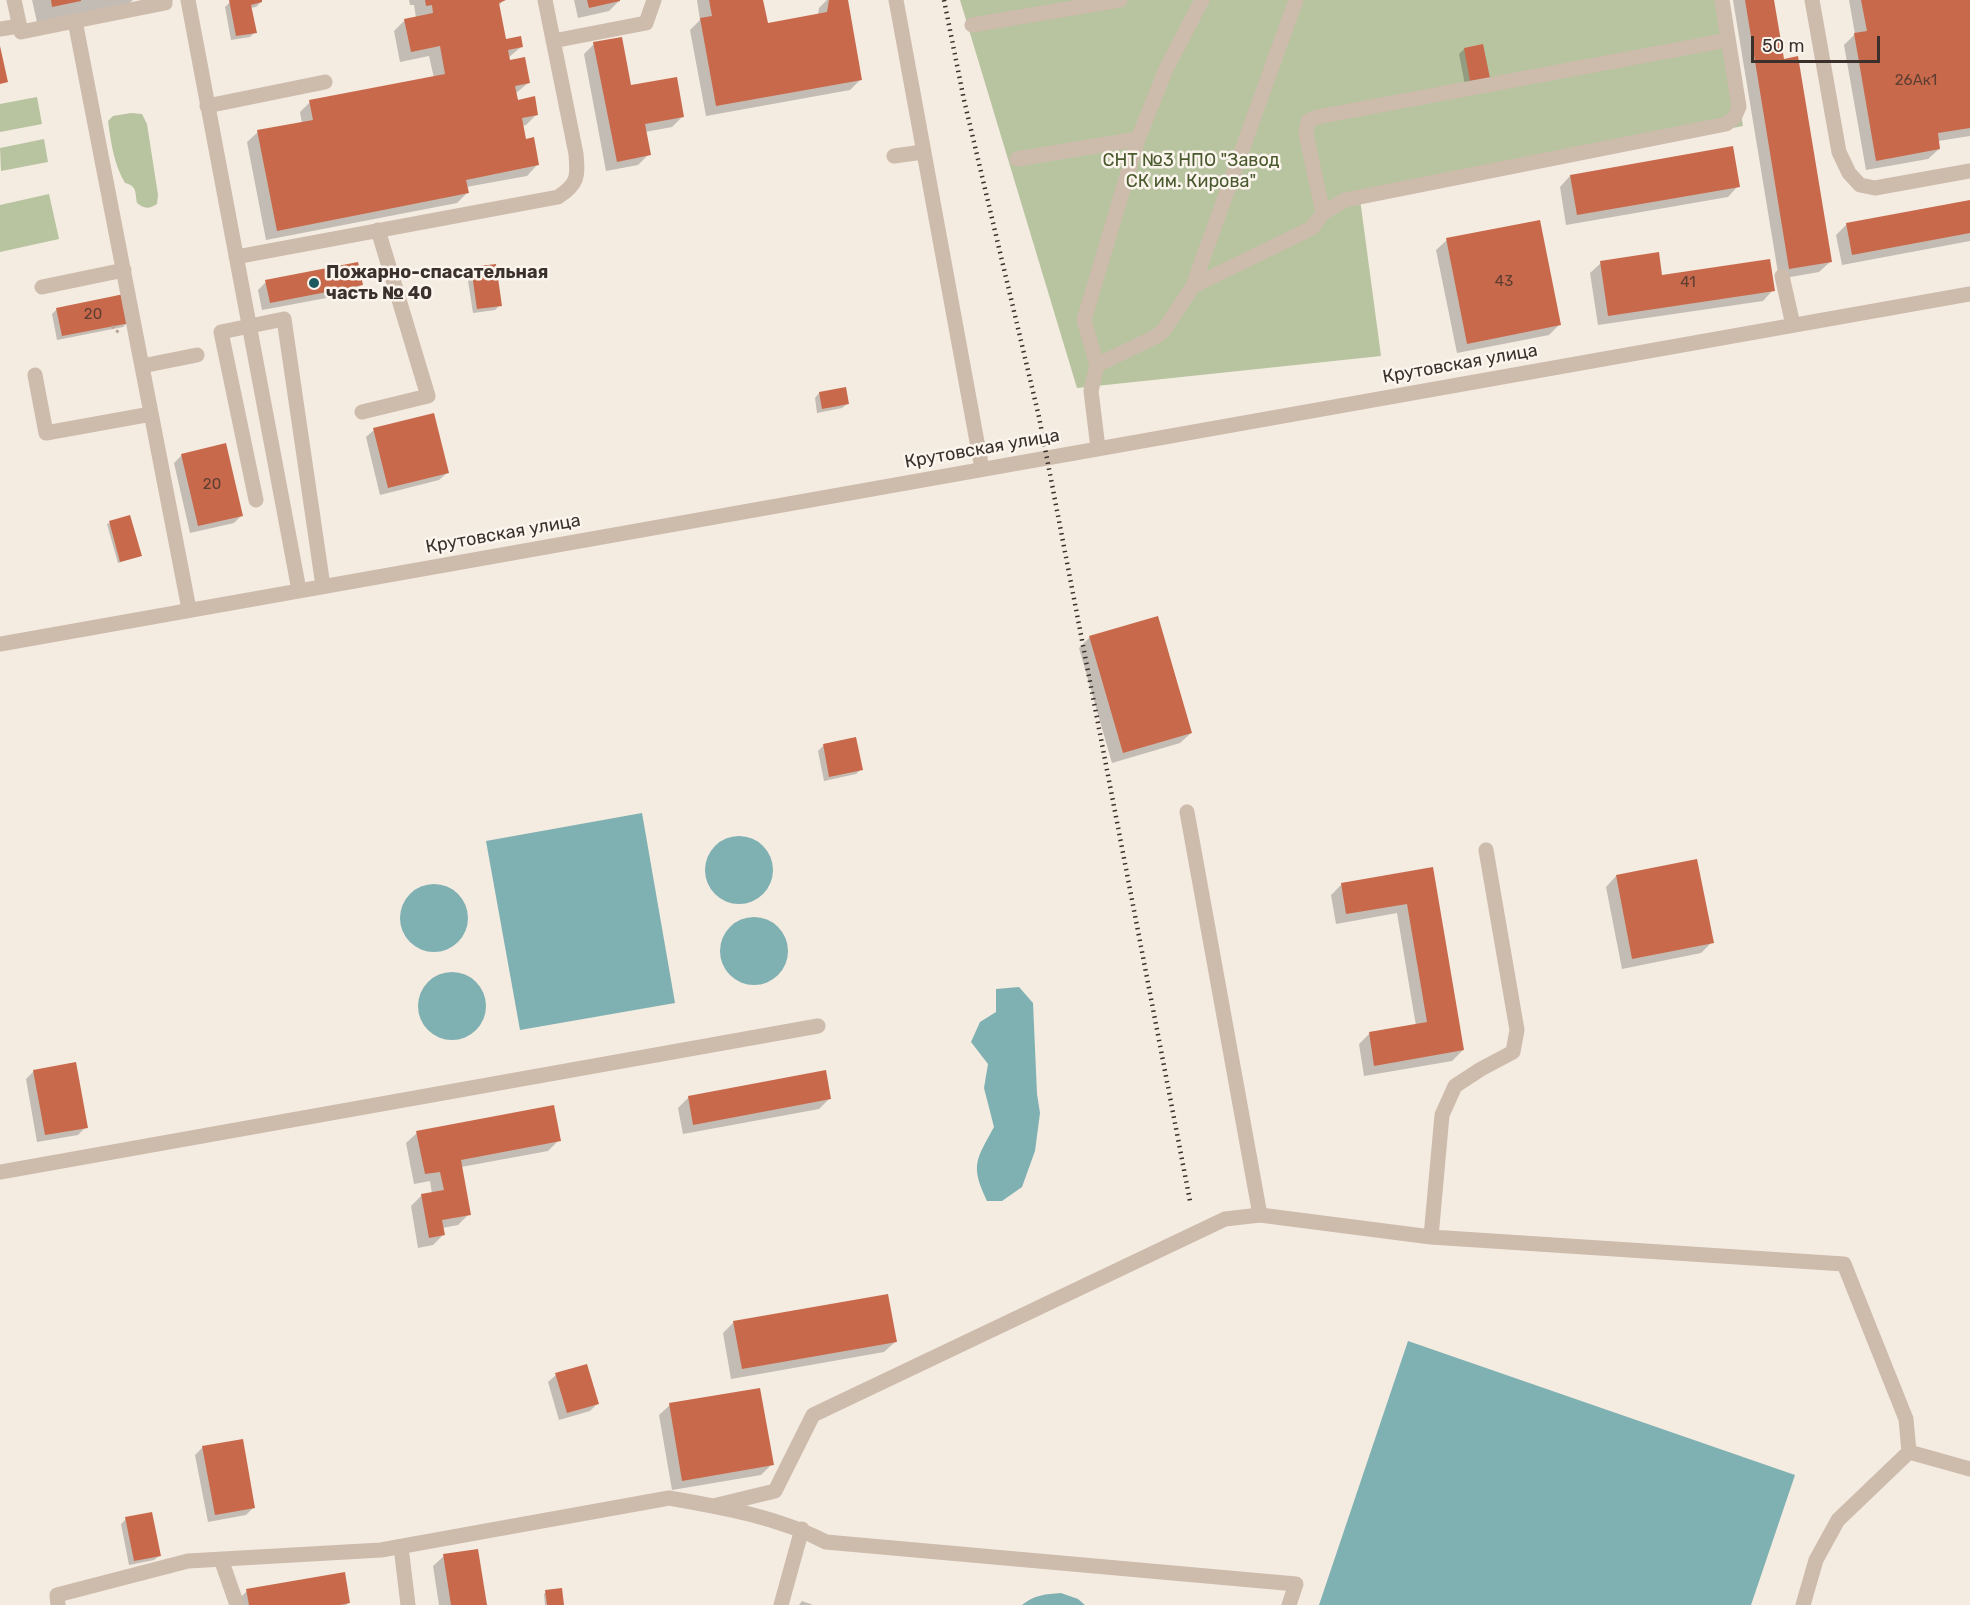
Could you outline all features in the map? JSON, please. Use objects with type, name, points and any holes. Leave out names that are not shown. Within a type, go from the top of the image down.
[{"type":"street","points":[[14,0],[21,32],[165,3],[165,0]]},
{"type":"street","points":[[188,0],[299,590]]},
{"type":"street","points":[[236,257],[558,197],[571,188],[578,174],[576,154],[545,0]]},
{"type":"street","points":[[553,41],[646,23],[654,0]]},
{"type":"street","points":[[896,0],[982,469]]},
{"type":"street","points":[[972,25],[1120,0]]},
{"type":"street","points":[[1098,448],[1091,391],[1097,365],[1084,320],[1138,139],[1166,69],[1202,0]]},
{"type":"street","points":[[1097,365],[1157,336],[1164,330],[1193,286],[1296,0]]},
{"type":"street","points":[[1193,286],[1312,228],[1323,213],[1345,200],[1726,124],[1734,118],[1739,107],[1722,0]]},
{"type":"street","points":[[1812,0],[1839,153],[1849,173],[1860,185],[1875,188],[1970,171]]},
{"type":"street","points":[[75,21],[189,609]]},
{"type":"street","points":[[0,29],[19,26]]},
{"type":"street","points":[[1323,213],[1306,134],[1308,121],[1317,117],[1728,40]]},
{"type":"street","points":[[207,106],[325,82]]},
{"type":"street","points":[[1017,159],[1138,139]]},
{"type":"street","points":[[894,156],[923,152]]},
{"type":"street","points":[[362,412],[428,396],[378,230]]},
{"type":"street","points":[[42,287],[124,270]]},
{"type":"street","points":[[1782,276],[1793,325]]},
{"type":"street","name":"Крутовская улица","points":[[0,644],[1970,294]]},
{"type":"street","points":[[256,500],[221,332],[284,319],[323,586]]},
{"type":"street","points":[[142,366],[197,355]]},
{"type":"street","points":[[35,375],[46,434],[151,414]]},
{"type":"street","points":[[1187,812],[1260,1215]]},
{"type":"street","points":[[1431,1237],[1442,1114],[1455,1086],[1513,1052],[1517,1030],[1486,850]]},
{"type":"street","points":[[0,1172],[818,1026]]},
{"type":"street","points":[[713,1506],[775,1491],[813,1415],[1225,1219],[1260,1215],[1431,1237],[1844,1264],[1906,1419],[1910,1452]]},
{"type":"street","points":[[1910,1452],[1970,1469]]},
{"type":"street","points":[[1803,1605],[1816,1560],[1838,1520],[1910,1452]]},
{"type":"street","points":[[58,1600],[188,1561],[381,1550],[669,1498],[713,1506],[802,1530],[826,1542],[1296,1584],[1289,1605]]},
{"type":"street","points":[[781,1605],[802,1530]]},
{"type":"street","points":[[400,1547],[408,1605]]},
{"type":"street","points":[[221,1559],[237,1605]]},
{"type":"green space","name":"СНТ №3 НПО \"Завод СК им. Кирова\"","points":[[960,0],[1721,0],[1743,126],[1360,199],[1381,356],[1077,388]]},
{"type":"green space","points":[[37,97],[42,124],[0,132],[0,104]]},
{"type":"green space","points":[[142,114],[147,124],[158,195],[157,204],[149,207],[137,203],[134,188],[125,183],[121,176],[112,146],[108,121],[113,116]]},
{"type":"green space","points":[[44,139],[48,162],[1,171],[0,148]]},
{"type":"green space","points":[[49,194],[59,239],[0,252],[0,205]]},
{"type":"water","points":[[642,813],[675,1003],[520,1030],[486,841]]},
{"type":"water","points":[[739,836],[752,839],[763,846],[770,857],[773,870],[770,883],[763,894],[752,901],[739,904],[726,901],[715,894],[708,883],[705,870],[708,857],[715,846],[726,839]]},
{"type":"water","points":[[434,884],[447,887],[458,894],[465,905],[468,918],[465,931],[458,942],[447,949],[434,952],[421,949],[410,942],[403,931],[400,918],[403,905],[410,894],[421,887]]},
{"type":"water","points":[[754,917],[767,920],[778,927],[785,938],[788,951],[785,964],[778,975],[767,982],[754,985],[741,982],[730,975],[723,964],[720,951],[723,938],[730,927],[741,920]]},
{"type":"water","points":[[452,972],[465,975],[476,982],[483,993],[486,1006],[483,1019],[476,1030],[465,1037],[452,1040],[439,1037],[428,1030],[421,1019],[418,1006],[421,993],[428,982],[439,975]]},
{"type":"water","points":[[1019,987],[1033,1003],[1040,1113],[1035,1151],[1022,1187],[1002,1201],[987,1201],[978,1179],[977,1163],[994,1127],[984,1088],[988,1064],[971,1042],[980,1022],[996,1012],[996,989]]},
{"type":"water","points":[[1408,1341],[1795,1475],[1751,1605],[1319,1605]]},
{"type":"water","points":[[1061,1593],[1078,1599],[1085,1605],[1022,1605],[1036,1597]]},
{"type":"building","points":[[51,0],[81,0],[81,1],[52,7]]},
{"type":"building","points":[[229,0],[262,0],[262,2],[251,5],[257,33],[236,36]]},
{"type":"building","points":[[425,0],[506,0],[499,3],[506,39],[521,36],[523,47],[508,50],[510,60],[525,57],[530,83],[515,86],[518,100],[535,96],[538,115],[522,118],[526,139],[534,137],[539,165],[466,180],[469,193],[277,231],[257,130],[313,120],[309,100],[445,74],[440,46],[411,52],[404,19],[433,13],[432,5],[426,6]]},
{"type":"building","points":[[587,0],[620,0],[620,1],[589,8]]},
{"type":"building","points":[[709,0],[763,0],[768,23],[827,12],[829,0],[848,0],[862,80],[716,106],[700,18],[712,16]]},
{"type":"building","points":[[1745,0],[1774,0],[1784,59],[1798,56],[1832,262],[1789,269]]},
{"type":"building","points":[[1861,0],[1970,0],[1970,128],[1938,133],[1940,149],[1876,161],[1854,33],[1867,31]]},
{"type":"building","points":[[622,37],[631,85],[677,77],[684,117],[645,124],[651,155],[617,162],[593,42]]},
{"type":"building","points":[[1483,44],[1490,78],[1470,81],[1464,48]]},
{"type":"building","points":[[0,46],[8,82],[0,84]]},
{"type":"building","points":[[1733,146],[1740,187],[1577,215],[1570,175]]},
{"type":"building","points":[[1970,200],[1970,233],[1852,255],[1846,223]]},
{"type":"building","points":[[1540,220],[1561,325],[1467,344],[1446,238]]},
{"type":"building","points":[[1659,252],[1662,275],[1770,259],[1775,291],[1608,316],[1600,261]]},
{"type":"building","name":"Пожарно-спасательная часть № 40","points":[[358,262],[363,285],[270,303],[265,280]]},
{"type":"building","points":[[496,264],[502,306],[477,309],[471,267]]},
{"type":"building","points":[[124,294],[130,323],[62,336],[56,308]]},
{"type":"building","points":[[846,387],[849,404],[822,409],[819,392]]},
{"type":"building","points":[[434,413],[449,473],[388,488],[373,428]]},
{"type":"building","points":[[226,443],[243,516],[198,526],[181,454]]},
{"type":"building","points":[[130,515],[142,556],[120,562],[109,521]]},
{"type":"building","points":[[1158,616],[1192,733],[1123,753],[1089,636]]},
{"type":"building","points":[[856,737],[863,770],[829,777],[823,744]]},
{"type":"building","points":[[1697,859],[1714,943],[1632,959],[1616,875]]},
{"type":"building","points":[[1433,867],[1464,1050],[1374,1066],[1369,1032],[1427,1022],[1407,904],[1346,914],[1341,883]]},
{"type":"building","points":[[76,1062],[88,1128],[45,1135],[33,1070]]},
{"type":"building","points":[[826,1070],[831,1099],[693,1125],[688,1096]]},
{"type":"building","points":[[554,1105],[561,1141],[461,1160],[471,1215],[442,1220],[445,1235],[429,1238],[421,1194],[444,1190],[440,1172],[425,1174],[416,1131]]},
{"type":"building","points":[[888,1294],[897,1342],[742,1369],[733,1321]]},
{"type":"building","points":[[587,1364],[599,1404],[567,1413],[555,1373]]},
{"type":"building","points":[[760,1388],[774,1465],[682,1481],[669,1403]]},
{"type":"building","points":[[243,1439],[255,1508],[215,1515],[202,1446]]},
{"type":"building","points":[[152,1512],[161,1556],[134,1561],[125,1517]]},
{"type":"building","points":[[478,1549],[487,1605],[451,1605],[443,1554]]},
{"type":"building","points":[[345,1572],[350,1603],[340,1605],[249,1605],[246,1589]]},
{"type":"building","points":[[562,1588],[564,1605],[547,1605],[545,1590]]},
{"type":"railway","points":[[944,0],[964,100],[1039,417],[1190,1201]]},
{"type":"place","name":"Пожарно-спасательная часть № 40","points":[[314,283]]}]
